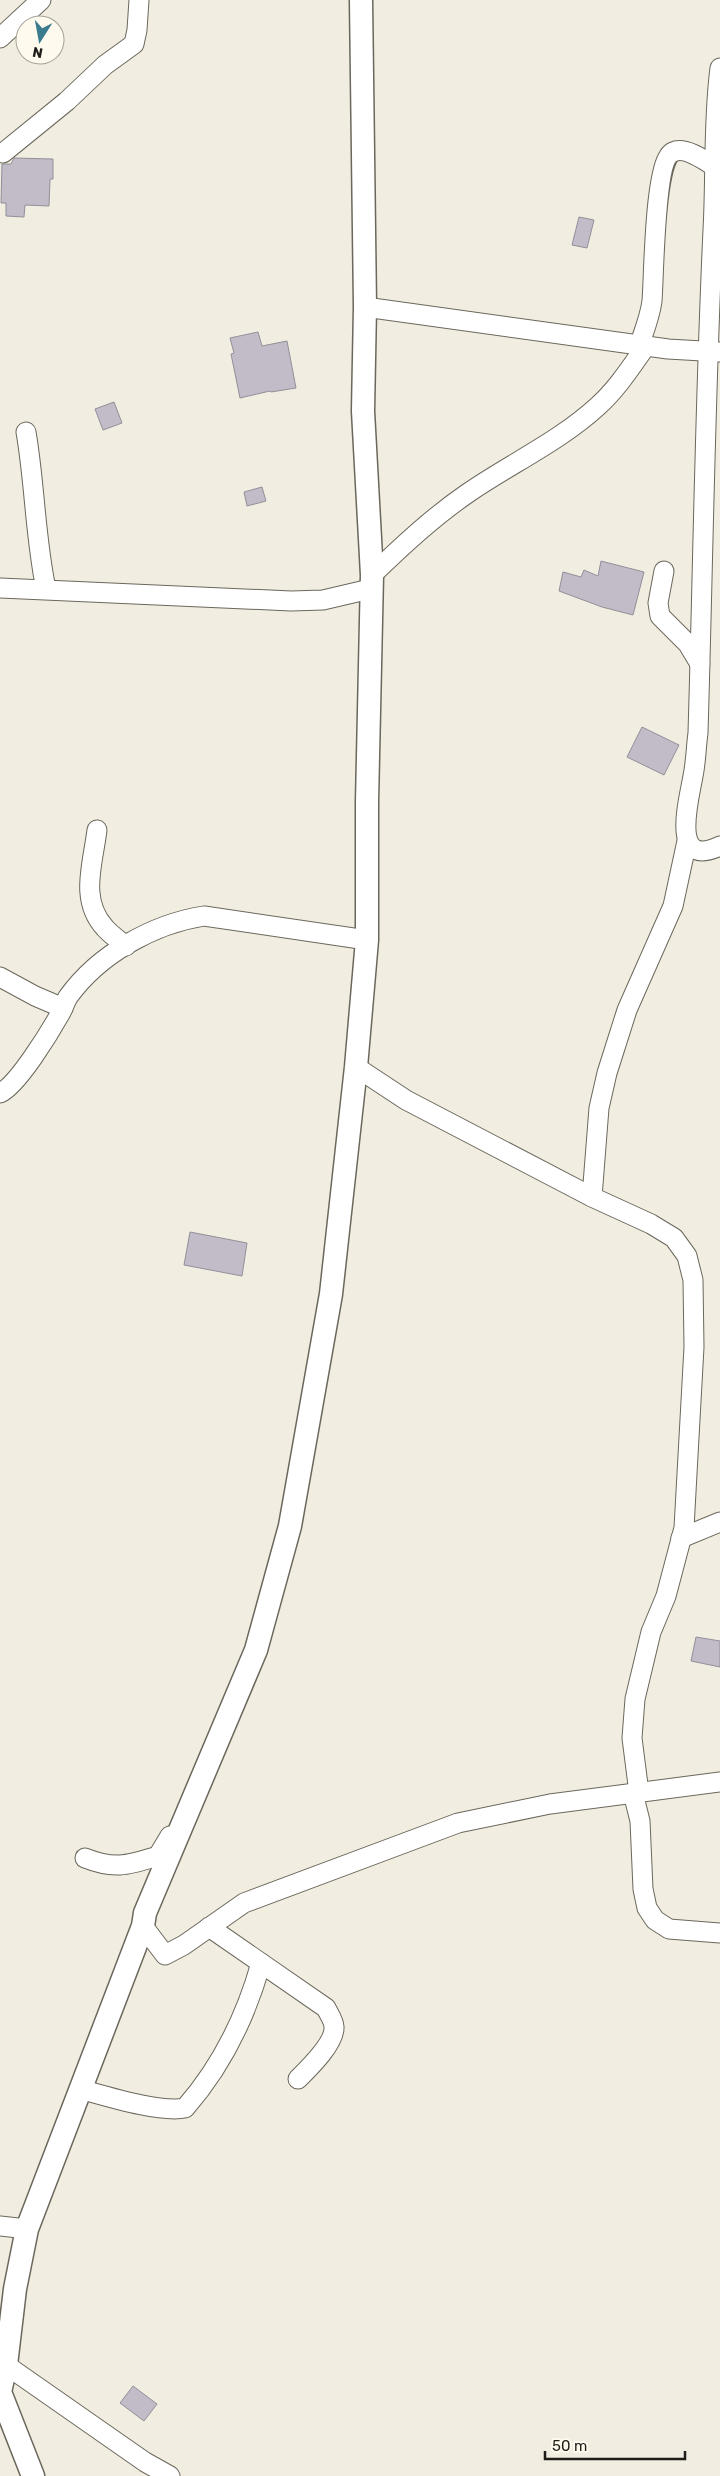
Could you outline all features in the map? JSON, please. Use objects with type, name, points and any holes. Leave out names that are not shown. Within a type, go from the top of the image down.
[{"type":"street","points":[[0,38],[41,0]]},
{"type":"street","points":[[3,153],[67,101],[105,65],[134,44],[139,0]]},
{"type":"street","points":[[33,2476],[0,2392],[6,2365],[15,2289],[26,2230],[143,1926],[145,1913],[256,1650],[290,1526],[331,1294],[356,1067],[367,940],[371,582],[363,411],[365,307],[360,0]]},
{"type":"street","points":[[592,1197],[599,1108],[608,1073],[627,1010],[673,906],[687,840],[686,814],[694,773],[698,733],[700,664],[712,469],[715,167],[717,91],[720,68]]},
{"type":"street","points":[[0,588],[291,601],[323,600],[371,582],[411,538],[467,494],[561,434],[598,406],[625,376],[642,346],[652,302],[653,248],[660,190],[667,158],[676,150],[701,158],[715,167]]},
{"type":"street","points":[[365,307],[642,346],[713,353]]},
{"type":"street","points":[[26,432],[33,472],[38,550],[46,589]]},
{"type":"street","points":[[664,571],[658,603],[660,616],[688,644],[700,664]]},
{"type":"street","points":[[97,830],[88,894],[91,906],[104,928],[126,946]]},
{"type":"street","points":[[687,840],[694,850],[701,851],[720,846]]},
{"type":"street","points":[[0,1093],[19,1076],[63,1008],[67,998],[91,971],[126,946],[179,920],[204,916],[367,940]]},
{"type":"street","points":[[0,977],[34,996],[63,1008]]},
{"type":"street","points":[[356,1067],[406,1100],[592,1197],[651,1224],[674,1238],[687,1256],[694,1280],[694,1346],[681,1538],[666,1596],[651,1632],[635,1699],[632,1738],[640,1821],[643,1889],[647,1908],[655,1920],[669,1929],[720,1933]]},
{"type":"street","points":[[681,1538],[720,1522]]},
{"type":"street","points":[[143,1926],[164,1955],[210,1927],[244,1903],[458,1823],[550,1804],[720,1782]]},
{"type":"street","points":[[85,1858],[104,1865],[121,1866],[158,1856],[188,1808]]},
{"type":"street","points":[[210,1927],[326,2008],[334,2026],[333,2035],[326,2047],[298,2079]]},
{"type":"street","points":[[80,2089],[177,2110],[185,2108],[226,2050],[243,2016],[261,1963]]},
{"type":"street","points":[[0,2226],[26,2230]]},
{"type":"street","points":[[6,2365],[145,2462],[170,2476]]},
{"type":"building","points":[[14,158],[53,159],[53,179],[50,179],[49,206],[25,205],[24,217],[6,216],[6,203],[1,203],[2,164],[11,164]]},
{"type":"building","points":[[579,217],[594,220],[587,248],[572,245]]},
{"type":"building","points":[[258,332],[262,346],[287,341],[296,388],[270,391],[240,398],[231,354],[234,353],[230,338]]},
{"type":"building","points":[[114,402],[122,423],[103,430],[95,409]]},
{"type":"building","points":[[262,487],[266,501],[247,506],[244,492]]},
{"type":"building","points":[[601,561],[644,572],[633,615],[602,607],[559,591],[563,572],[581,577],[584,570],[598,576]]},
{"type":"building","points":[[642,727],[679,745],[664,775],[627,757]]},
{"type":"building","points":[[190,1232],[247,1243],[242,1276],[184,1265]]},
{"type":"building","points":[[696,1637],[720,1641],[720,1667],[691,1661]]},
{"type":"building","points":[[133,2386],[157,2404],[144,2421],[120,2403]]}]
